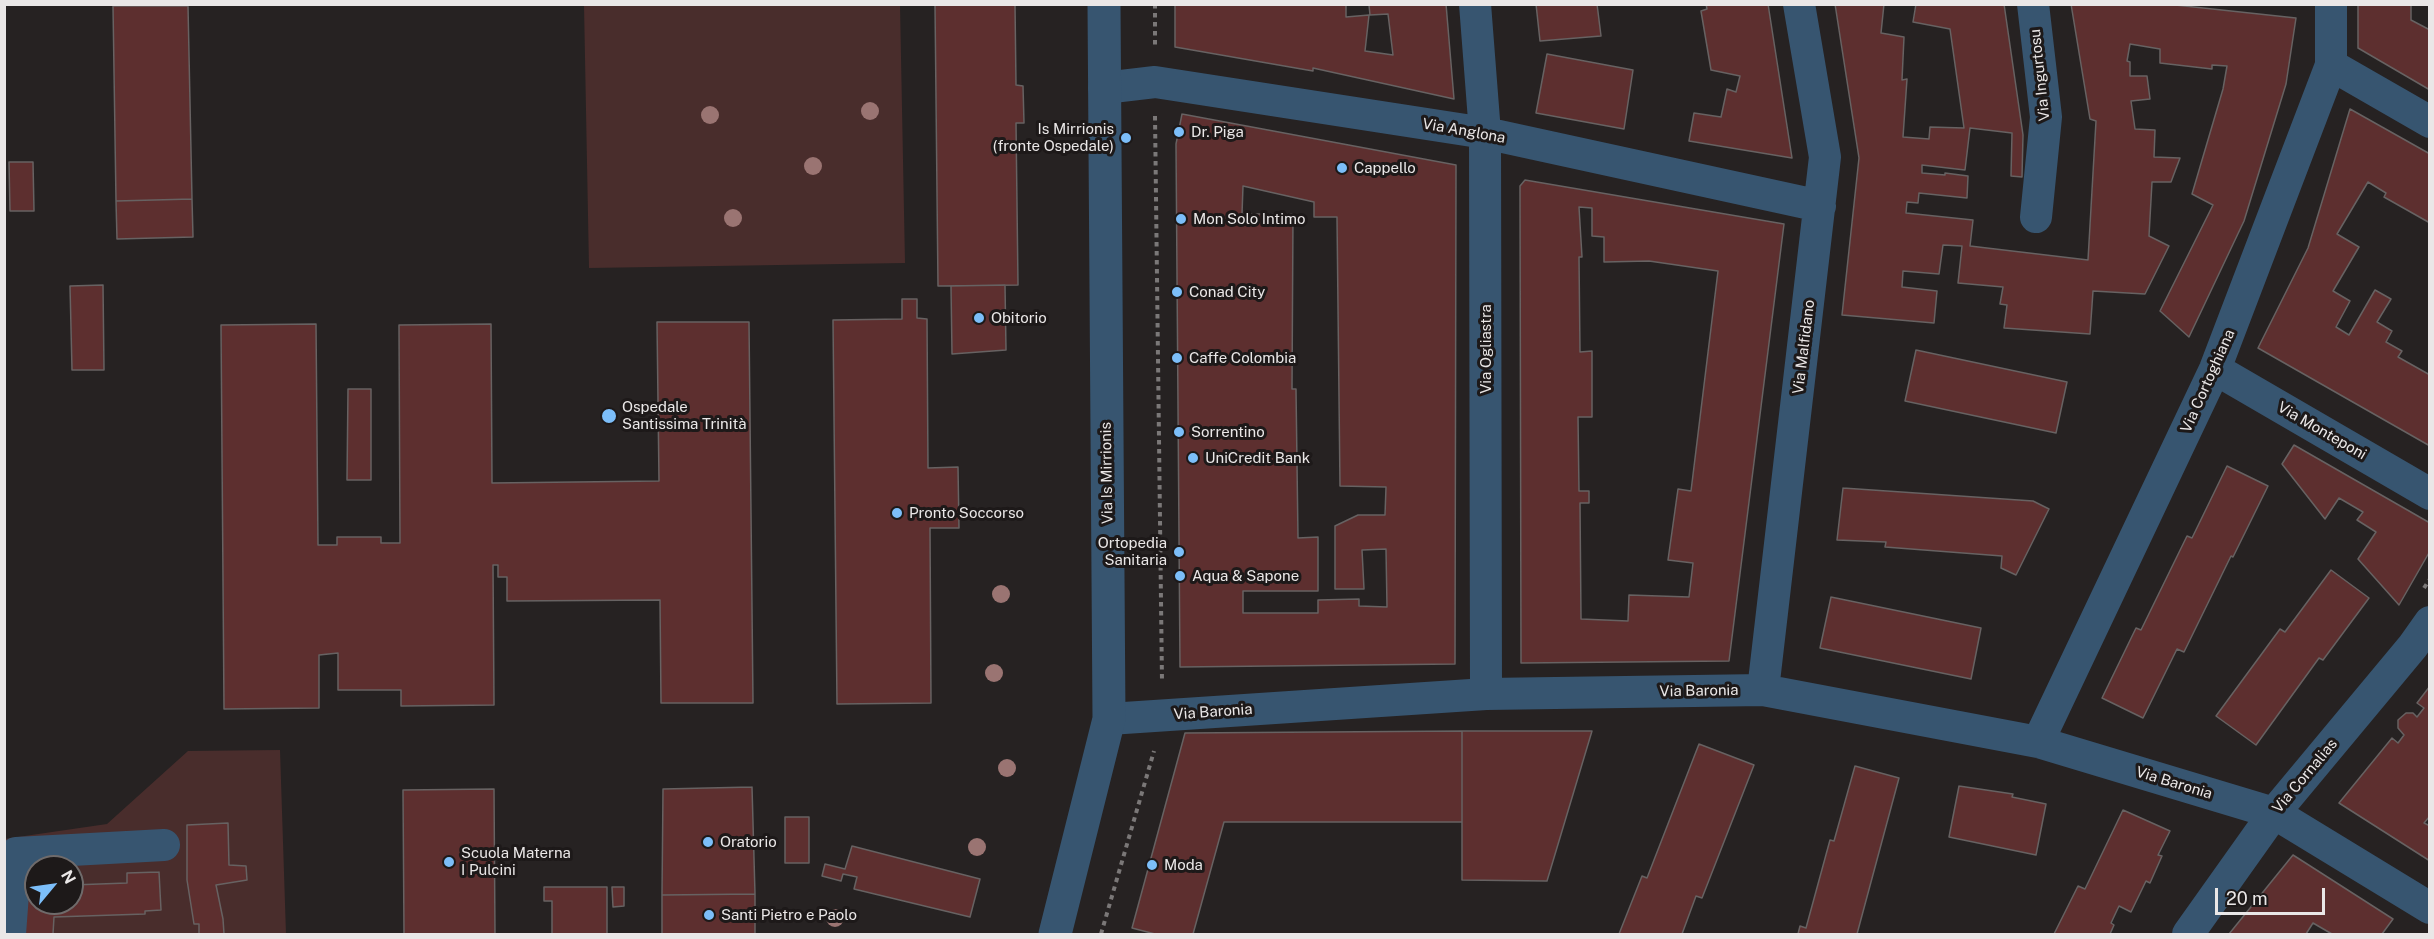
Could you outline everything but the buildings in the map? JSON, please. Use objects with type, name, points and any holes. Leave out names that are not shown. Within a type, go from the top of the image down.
[{"type":"street","name":"Via Is Mirrionis","points":[[1055,934],[1109,719],[1104,4]]},
{"type":"street","name":"Via Ogliastra","points":[[1475,4],[1485,133],[1486,694]]},
{"type":"street","name":"Via Malfidano","points":[[1763,690],[1825,157],[1799,4]]},
{"type":"street","name":"Via Ingurtosu","points":[[2032,4],[2046,117],[2036,217]]},
{"type":"street","name":"Via Cortoghiana","points":[[2038,742],[2215,369],[2331,65],[2331,4]]},
{"type":"street","points":[[2331,65],[2430,122]]},
{"type":"street","name":"Via Anglona","points":[[1104,88],[1155,82],[1485,133],[1820,206]]},
{"type":"street","name":"Via Monteponi","points":[[2215,369],[2430,494]]},
{"type":"street","name":"Via Cornalias","points":[[2187,934],[2274,813],[2430,622]]},
{"type":"street","name":"Via Baronia","points":[[1109,719],[1486,694],[1763,690],[2038,742],[2274,813],[2430,909]]},
{"type":"street","points":[[10,934],[16,853],[164,845]]},
{"type":"path","points":[[1101,934],[1158,739],[1163,648],[1155,4]]},
{"type":"path","points":[[2423,589],[2430,579]]},
{"type":"shaded area","points":[[584,5],[900,5],[905,263],[589,268]]},
{"type":"shaded area","points":[[280,750],[286,934],[5,934],[4,839],[107,824],[188,751]]},
{"type":"place","name":"Dr. Piga","points":[[1179,132]]},
{"type":"place","name":"Is Mirrionis (fronte Ospedale)","points":[[1126,138]]},
{"type":"place","name":"Cappello","points":[[1342,168]]},
{"type":"place","name":"Mon Solo Intimo","points":[[1181,219]]},
{"type":"place","name":"Conad City","points":[[1177,292]]},
{"type":"place","name":"Obitorio","points":[[979,318]]},
{"type":"place","name":"Caffe Colombia","points":[[1177,358]]},
{"type":"place","name":"Ospedale Santissima Trinità","points":[[609,416]]},
{"type":"place","name":"Sorrentino","points":[[1179,432]]},
{"type":"place","name":"UniCredit Bank","points":[[1193,458]]},
{"type":"place","name":"Pronto Soccorso","points":[[897,513]]},
{"type":"place","name":"Ortopedia Sanitaria","points":[[1179,552]]},
{"type":"place","name":"Aqua & Sapone","points":[[1180,576]]},
{"type":"place","name":"Oratorio","points":[[708,842]]},
{"type":"place","name":"Scuola Materna I Pulcini","points":[[449,862]]},
{"type":"place","name":"Moda","points":[[1152,865]]},
{"type":"place","name":"Santi Pietro e Paolo","points":[[709,915]]}]
